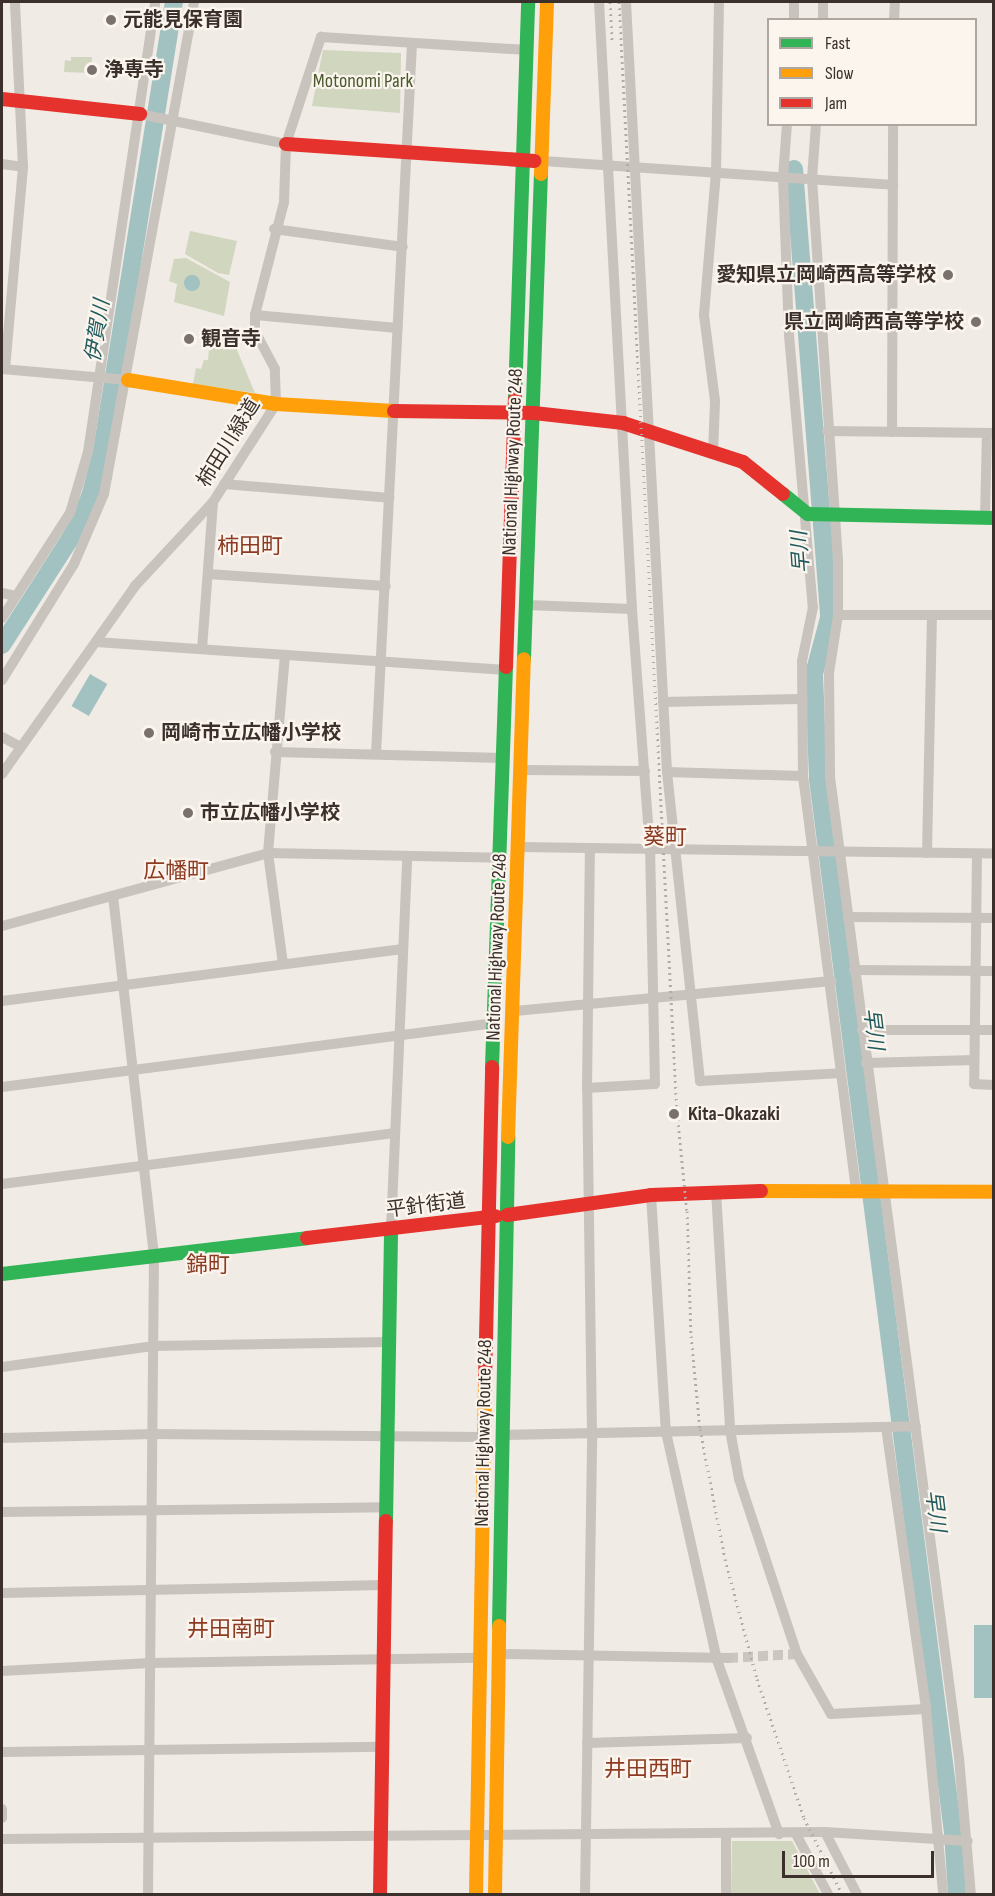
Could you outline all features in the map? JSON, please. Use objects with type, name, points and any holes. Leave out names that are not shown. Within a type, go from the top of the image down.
[{"type":"main road","name":"National Highway Route 248","points":[[476,1894],[488,1217],[513,414],[525,160],[528,2]]},
{"type":"main road","name":"National Highway Route 248","points":[[495,1894],[507,1215],[547,2]]},
{"type":"main road","points":[[2,99],[140,114]]},
{"type":"main road","points":[[286,144],[543,161]]},
{"type":"main road","points":[[128,380],[276,404],[392,411],[534,413],[623,423],[743,462],[808,514],[989,518]]},
{"type":"main road","name":"平針街道","points":[[2,1274],[391,1230],[651,1195],[716,1191],[885,1191]]},
{"type":"main road","points":[[885,1191],[993,1192]]},
{"type":"main road","points":[[380,1894],[391,1230]]},
{"type":"street","points":[[15,2],[23,167],[3,369],[128,380]]},
{"type":"street","points":[[2,618],[70,513],[88,452],[155,2]]},
{"type":"street","points":[[2,680],[74,564],[104,494],[128,380],[170,118],[194,2]]},
{"type":"street","points":[[587,1088],[655,1084],[650,849],[632,609],[610,166],[599,2]]},
{"type":"street","points":[[626,2],[667,772],[700,1082],[841,1073]]},
{"type":"street","points":[[713,454],[715,401],[704,315],[716,173],[719,2]]},
{"type":"street","points":[[794,2],[794,18]]},
{"type":"street","points":[[823,2],[823,18]]},
{"type":"street","points":[[894,2],[894,18]]},
{"type":"street","name":"柿田川緑道","points":[[2,774],[135,586],[213,502],[276,404],[275,369],[255,331],[255,315],[274,229],[284,202],[286,144],[321,37],[412,43]]},
{"type":"street","points":[[376,754],[412,43],[527,50]]},
{"type":"street","points":[[140,114],[170,118],[286,144]]},
{"type":"street","points":[[787,126],[783,177],[789,335],[808,514],[813,607],[802,661],[800,699],[803,776],[832,981],[856,1192]]},
{"type":"street","points":[[816,126],[812,179],[834,515],[838,615],[829,673],[830,777],[916,1426],[968,1840],[971,1894]]},
{"type":"street","points":[[892,432],[893,126]]},
{"type":"street","points":[[543,161],[893,185]]},
{"type":"street","points":[[2,164],[23,167]]},
{"type":"street","points":[[274,229],[402,247]]},
{"type":"street","points":[[255,315],[397,328]]},
{"type":"street","points":[[827,431],[990,433],[989,518]]},
{"type":"street","points":[[224,484],[389,498]]},
{"type":"street","points":[[202,649],[213,502]]},
{"type":"street","points":[[208,574],[386,586]]},
{"type":"street","points":[[2,593],[16,596]]},
{"type":"street","points":[[527,605],[632,609]]},
{"type":"street","points":[[838,615],[993,615]]},
{"type":"street","points":[[927,853],[932,615]]},
{"type":"street","points":[[96,642],[506,670]]},
{"type":"street","points":[[283,964],[268,853],[285,655]]},
{"type":"street","points":[[663,702],[800,699]]},
{"type":"street","points":[[2,737],[21,747]]},
{"type":"street","points":[[275,753],[503,758]]},
{"type":"street","points":[[523,770],[645,771]]},
{"type":"street","points":[[667,772],[803,776]]},
{"type":"street","points":[[520,847],[993,854]]},
{"type":"street","points":[[585,1894],[592,1433],[587,1088],[590,849]]},
{"type":"street","points":[[2,926],[268,853],[500,858]]},
{"type":"street","points":[[977,854],[974,1084],[993,1085]]},
{"type":"street","points":[[391,1230],[407,857]]},
{"type":"street","points":[[113,896],[154,1256],[148,1894]]},
{"type":"street","points":[[848,917],[993,918]]},
{"type":"street","points":[[2,1001],[403,949]]},
{"type":"street","points":[[854,970],[993,971]]},
{"type":"street","points":[[515,1011],[832,981]]},
{"type":"street","points":[[2,1087],[495,1023]]},
{"type":"street","points":[[862,1030],[993,1030]]},
{"type":"street","points":[[866,1062],[975,1060]]},
{"type":"street","points":[[2,1184],[394,1133]]},
{"type":"street","points":[[716,1191],[730,1430],[739,1479],[797,1654],[831,1714],[927,1709]]},
{"type":"street","points":[[651,1195],[666,1432],[723,1659],[778,1834]]},
{"type":"street","points":[[2,1367],[153,1346],[389,1342]]},
{"type":"street","points":[[502,1435],[916,1426]]},
{"type":"street","points":[[886,1427],[927,1709],[943,1894]]},
{"type":"street","points":[[2,1438],[153,1434],[483,1437]]},
{"type":"street","points":[[2,1512],[387,1507]]},
{"type":"street","points":[[2,1593],[385,1585]]},
{"type":"street","points":[[501,1654],[589,1652],[723,1659]]},
{"type":"street","points":[[2,1671],[150,1663],[479,1658]]},
{"type":"street","points":[[588,1743],[747,1738]]},
{"type":"street","points":[[2,1752],[149,1752],[382,1747]]},
{"type":"street","points":[[2,1809],[2,1818]]},
{"type":"street","points":[[2,1839],[825,1832],[968,1840]]},
{"type":"street","points":[[825,1832],[857,1894]]},
{"type":"street","points":[[796,1833],[828,1894]]},
{"type":"street","points":[[726,1834],[726,1894]]},
{"type":"green space","name":"Motonomi Park","points":[[323,50],[401,53],[400,113],[312,106]]},
{"type":"green space","points":[[71,57],[92,57],[91,73],[64,72],[65,60],[71,61]]},
{"type":"green space","points":[[190,231],[237,241],[229,275],[218,273],[185,254]]},
{"type":"green space","points":[[186,258],[230,282],[224,316],[174,302],[177,284],[169,281],[174,259]]},
{"type":"green space","points":[[211,328],[229,331],[255,393],[193,384],[196,368],[201,369],[204,360],[208,360]]},
{"type":"green space","points":[[732,1841],[792,1841],[820,1894],[731,1894]]},
{"type":"water","points":[[192,275],[200,283],[192,291],[184,283]]},
{"type":"water","points":[[90,674],[107,684],[89,716],[72,706]]},
{"type":"water","points":[[974,1625],[993,1625],[993,1698],[974,1698]]},
{"type":"waterway","name":"伊賀川","points":[[2,645],[70,539],[90,497],[102,451],[174,2]]},
{"type":"waterway","name":"早川","points":[[794,169],[829,618],[814,674],[818,779],[953,1833],[957,1894]]},
{"type":"tunnel","points":[[728,1658],[797,1654]]},
{"type":"railway","points":[[610,2],[612,43]]},
{"type":"railway","points":[[619,2],[677,1113],[687,1211],[691,1336],[700,1429],[725,1559],[757,1679],[804,1818],[842,1894]]},
{"type":"traffic: fast","points":[[515,399],[528,2]]},
{"type":"traffic: fast","points":[[524,659],[541,174]]},
{"type":"traffic: fast","points":[[783,494],[808,514],[994,518]]},
{"type":"traffic: fast","points":[[492,1067],[506,667]]},
{"type":"traffic: fast","points":[[499,1626],[508,1137]]},
{"type":"traffic: fast","points":[[386,1521],[391,1230]]},
{"type":"traffic: fast","points":[[2,1274],[307,1238]]},
{"type":"traffic: slow","points":[[541,174],[547,2]]},
{"type":"traffic: slow","points":[[128,380],[276,404],[394,411]]},
{"type":"traffic: slow","points":[[508,1137],[524,659]]},
{"type":"traffic: slow","points":[[761,1191],[994,1192]]},
{"type":"traffic: slow","points":[[476,1894],[485,1383]]},
{"type":"traffic: slow","points":[[495,1894],[499,1626]]},
{"type":"traffic: jam","points":[[2,99],[140,114]]},
{"type":"traffic: jam","points":[[286,144],[534,161]]},
{"type":"traffic: jam","points":[[506,667],[515,399]]},
{"type":"traffic: jam","points":[[394,411],[534,413],[623,423],[743,462],[783,494]]},
{"type":"traffic: jam","points":[[485,1383],[492,1067]]},
{"type":"traffic: jam","points":[[507,1215],[651,1195],[761,1191]]},
{"type":"traffic: jam","points":[[307,1238],[496,1216]]},
{"type":"traffic: jam","points":[[380,1894],[386,1521]]},
{"type":"place","name":"元能見保育園","points":[[111,20]]},
{"type":"place","name":"浄専寺","points":[[92,70]]},
{"type":"place","name":"愛知県立岡崎西高等学校","points":[[948,275]]},
{"type":"place","name":"県立岡崎西高等学校","points":[[976,322]]},
{"type":"place","name":"観音寺","points":[[189,339]]},
{"type":"place","name":"岡崎市立広幡小学校","points":[[149,733]]},
{"type":"place","name":"市立広幡小学校","points":[[188,813]]},
{"type":"place","name":"Kita-Okazaki","points":[[674,1114]]},
{"type":"district","name":"柿田町","points":[[250,547]]},
{"type":"district","name":"葵町","points":[[665,838]]},
{"type":"district","name":"広幡町","points":[[176,872]]},
{"type":"district","name":"錦町","points":[[208,1266]]},
{"type":"district","name":"井田南町","points":[[231,1630]]},
{"type":"district","name":"井田西町","points":[[648,1770]]}]
